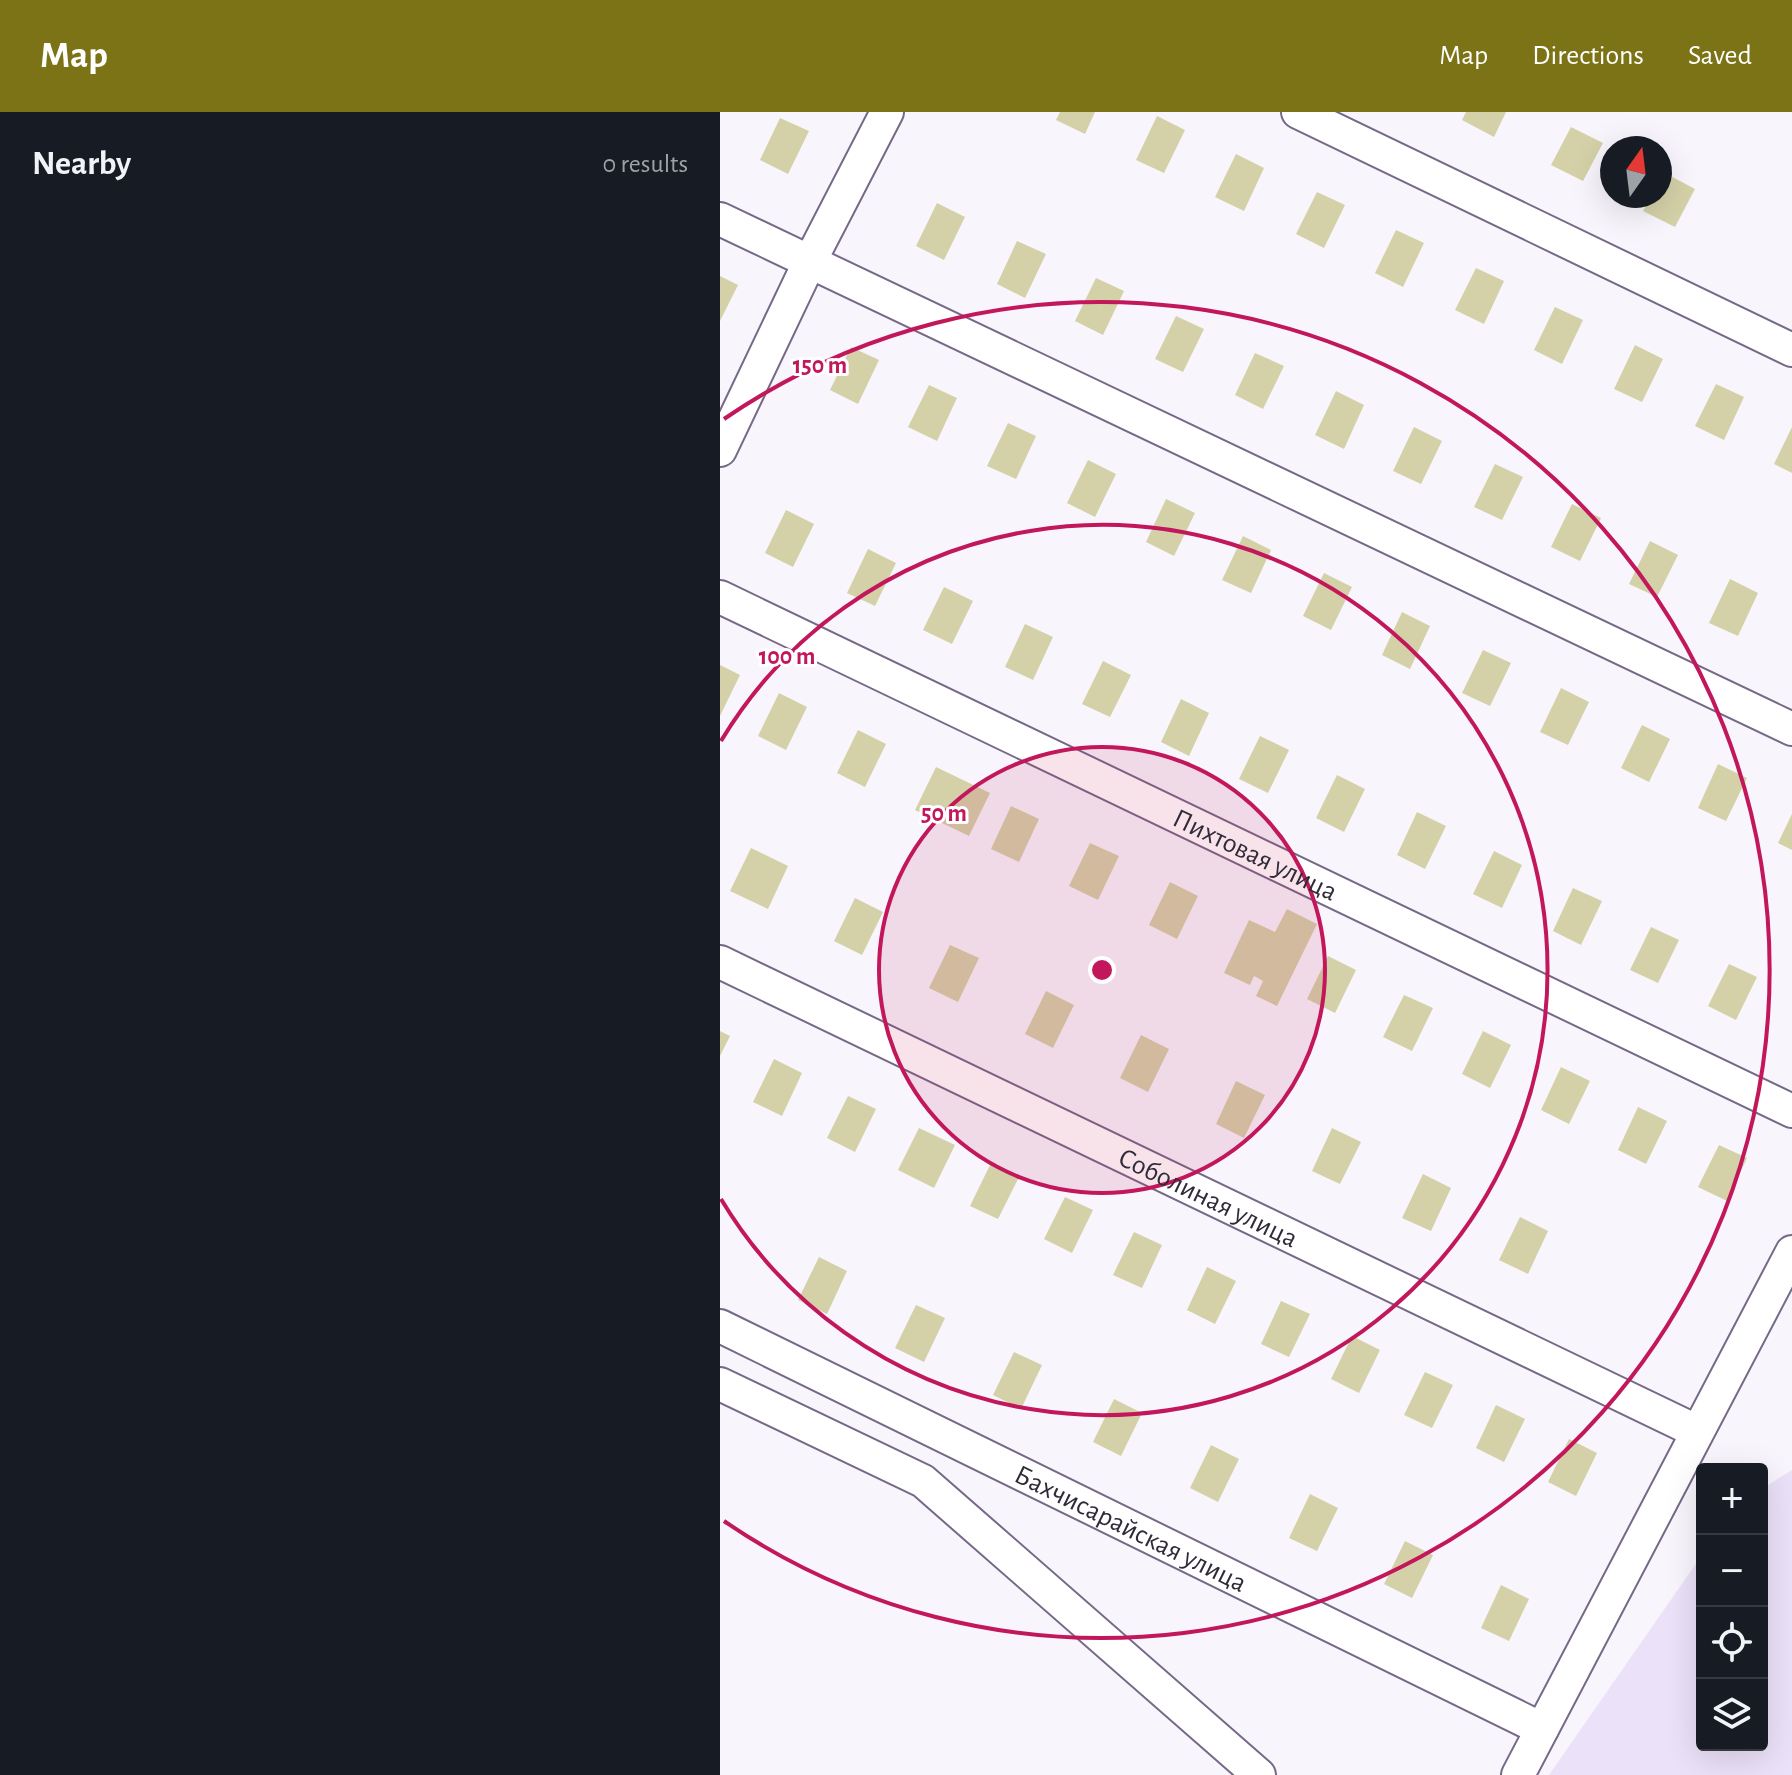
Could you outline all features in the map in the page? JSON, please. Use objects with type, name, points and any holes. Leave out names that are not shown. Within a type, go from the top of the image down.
[{"type":"street","points":[[720,450],[809,263],[887,112]]},
{"type":"street","points":[[1298,112],[1792,350]]},
{"type":"street","points":[[720,219],[1792,729]]},
{"type":"street","name":"Пихтовая улица","points":[[720,597],[1792,1111]]},
{"type":"street","name":"Соболиная улица","points":[[720,962],[1696,1431]]},
{"type":"street","points":[[1518,1775],[1792,1252]]},
{"type":"street","name":"Бахчисарайская улица","points":[[720,1326],[1542,1729]]},
{"type":"street","points":[[720,1384],[923,1481],[1259,1775]]},
{"type":"shaded area","points":[[1792,1470],[1792,1775],[1549,1775],[1696,1564],[1696,1751],[1768,1751],[1768,1485]]},
{"type":"building","points":[[1060,112],[1095,112],[1085,134],[1056,120]]},
{"type":"building","points":[[1466,112],[1506,112],[1494,137],[1462,120]]},
{"type":"building","points":[[1157,116],[1185,130],[1164,173],[1136,160]]},
{"type":"building","points":[[780,118],[809,131],[788,174],[760,160]]},
{"type":"building","points":[[1571,127],[1600,142],[1600,149],[1583,181],[1551,165]]},
{"type":"building","points":[[1236,154],[1264,168],[1244,211],[1215,197]]},
{"type":"building","points":[[1672,177],[1695,189],[1675,227],[1643,211],[1645,208],[1672,208]]},
{"type":"building","points":[[1317,192],[1345,205],[1324,248],[1296,234]]},
{"type":"building","points":[[937,203],[965,217],[944,260],[916,246]]},
{"type":"building","points":[[1396,230],[1424,243],[1403,287],[1375,273]]},
{"type":"building","points":[[1017,241],[1046,254],[1025,298],[997,284]]},
{"type":"building","points":[[1476,268],[1504,281],[1484,324],[1455,310]]},
{"type":"building","points":[[720,276],[738,285],[720,321]]},
{"type":"building","points":[[1096,278],[1124,291],[1103,335],[1075,321]]},
{"type":"building","points":[[1555,307],[1583,320],[1562,364],[1534,350]]},
{"type":"building","points":[[1176,316],[1204,329],[1183,372],[1155,359]]},
{"type":"building","points":[[1635,345],[1663,359],[1642,402],[1614,389]]},
{"type":"building","points":[[851,347],[879,360],[858,404],[830,390]]},
{"type":"building","points":[[1255,353],[1284,366],[1263,409],[1235,395]]},
{"type":"building","points":[[1716,384],[1744,397],[1724,440],[1695,426]]},
{"type":"building","points":[[929,385],[957,398],[937,441],[908,427]]},
{"type":"building","points":[[1336,391],[1364,405],[1344,449],[1315,435]]},
{"type":"building","points":[[1008,423],[1036,436],[1016,479],[987,466]]},
{"type":"building","points":[[1414,427],[1442,441],[1421,484],[1393,471]]},
{"type":"building","points":[[1792,427],[1792,473],[1774,464]]},
{"type":"building","points":[[1088,460],[1116,474],[1095,517],[1067,503]]},
{"type":"building","points":[[1495,464],[1523,477],[1502,520],[1474,507]]},
{"type":"building","points":[[1166,499],[1195,513],[1174,556],[1146,542]]},
{"type":"building","points":[[1572,504],[1601,518],[1580,561],[1551,547]]},
{"type":"building","points":[[786,510],[814,524],[793,567],[765,553]]},
{"type":"building","points":[[1243,536],[1271,550],[1251,593],[1222,580]]},
{"type":"building","points":[[1650,541],[1678,555],[1657,597],[1629,584]]},
{"type":"building","points":[[868,549],[896,563],[875,606],[847,593]]},
{"type":"building","points":[[1324,573],[1352,587],[1331,630],[1303,616]]},
{"type":"building","points":[[1730,579],[1758,593],[1738,636],[1709,623]]},
{"type":"building","points":[[944,587],[973,601],[952,644],[923,630]]},
{"type":"building","points":[[1402,612],[1430,626],[1410,669],[1382,655]]},
{"type":"building","points":[[1025,624],[1053,637],[1033,680],[1005,667]]},
{"type":"building","points":[[1483,650],[1511,663],[1490,706],[1462,693]]},
{"type":"building","points":[[1103,661],[1131,675],[1110,717],[1082,704]]},
{"type":"building","points":[[720,665],[740,675],[720,716]]},
{"type":"building","points":[[1561,688],[1589,702],[1568,745],[1540,732]]},
{"type":"building","points":[[779,693],[807,707],[786,750],[758,736]]},
{"type":"building","points":[[1181,699],[1209,713],[1189,756],[1161,742]]},
{"type":"building","points":[[1642,725],[1670,739],[1649,782],[1621,768]]},
{"type":"building","points":[[858,730],[886,744],[865,787],[837,773]]},
{"type":"building","points":[[1260,736],[1289,750],[1268,793],[1239,779]]},
{"type":"building","points":[[1718,764],[1747,778],[1726,821],[1698,808]]},
{"type":"building","points":[[936,767],[990,793],[969,836],[915,810]]},
{"type":"building","points":[[1337,775],[1365,789],[1344,832],[1316,818]]},
{"type":"building","points":[[1011,806],[1039,819],[1019,862],[991,849]]},
{"type":"building","points":[[1417,812],[1446,826],[1425,869],[1397,855]]},
{"type":"building","points":[[1792,814],[1792,850],[1778,843]]},
{"type":"building","points":[[1090,843],[1119,856],[1098,900],[1069,886]]},
{"type":"building","points":[[751,848],[788,866],[768,909],[730,891]]},
{"type":"building","points":[[1494,851],[1522,865],[1502,908],[1473,894]]},
{"type":"building","points":[[1170,882],[1198,896],[1177,939],[1149,925]]},
{"type":"building","points":[[1573,888],[1602,901],[1581,945],[1553,931]]},
{"type":"building","points":[[855,898],[883,912],[862,955],[834,941]]},
{"type":"building","points":[[1287,909],[1317,924],[1277,1006],[1256,996],[1263,981],[1254,976],[1250,985],[1224,973],[1249,920],[1275,932]]},
{"type":"building","points":[[1651,927],[1679,940],[1658,983],[1630,970]]},
{"type":"building","points":[[950,945],[979,958],[958,1002],[929,988]]},
{"type":"building","points":[[1328,956],[1356,970],[1335,1013],[1307,999]]},
{"type":"building","points":[[1729,964],[1757,977],[1736,1020],[1708,1006]]},
{"type":"building","points":[[1046,991],[1074,1005],[1053,1048],[1025,1034]]},
{"type":"building","points":[[1404,995],[1433,1008],[1412,1051],[1383,1037]]},
{"type":"building","points":[[720,1031],[730,1036],[720,1056]]},
{"type":"building","points":[[1483,1031],[1511,1045],[1490,1088],[1462,1074]]},
{"type":"building","points":[[1141,1035],[1169,1049],[1148,1092],[1120,1078]]},
{"type":"building","points":[[774,1059],[802,1073],[782,1116],[753,1102]]},
{"type":"building","points":[[1561,1067],[1590,1081],[1569,1124],[1541,1110]]},
{"type":"building","points":[[1236,1081],[1265,1095],[1244,1138],[1216,1124]]},
{"type":"building","points":[[848,1096],[876,1109],[855,1152],[827,1138]]},
{"type":"building","points":[[1638,1107],[1667,1121],[1646,1164],[1618,1150]]},
{"type":"building","points":[[919,1128],[955,1145],[934,1188],[898,1170]]},
{"type":"building","points":[[1332,1128],[1361,1142],[1340,1184],[1312,1171]]},
{"type":"building","points":[[1719,1145],[1747,1158],[1727,1201],[1698,1187]]},
{"type":"building","points":[[991,1163],[1019,1177],[998,1219],[970,1206]]},
{"type":"building","points":[[1423,1174],[1451,1188],[1431,1231],[1402,1218]]},
{"type":"building","points":[[1065,1197],[1093,1210],[1072,1253],[1044,1239]]},
{"type":"building","points":[[1520,1217],[1548,1231],[1528,1274],[1499,1260]]},
{"type":"building","points":[[1134,1232],[1162,1245],[1142,1288],[1113,1275]]},
{"type":"building","points":[[819,1257],[847,1271],[827,1314],[798,1300]]},
{"type":"building","points":[[1207,1267],[1236,1281],[1215,1324],[1187,1310]]},
{"type":"building","points":[[1281,1301],[1310,1314],[1289,1357],[1261,1344]]},
{"type":"building","points":[[916,1305],[945,1318],[924,1362],[895,1348]]},
{"type":"building","points":[[1352,1336],[1380,1350],[1359,1393],[1331,1379]]},
{"type":"building","points":[[1014,1352],[1042,1365],[1021,1409],[993,1395]]},
{"type":"building","points":[[1425,1372],[1453,1385],[1432,1428],[1404,1415]]},
{"type":"building","points":[[1114,1399],[1142,1413],[1121,1456],[1093,1442]]},
{"type":"building","points":[[1496,1405],[1525,1419],[1504,1462],[1476,1448]]},
{"type":"building","points":[[1569,1439],[1597,1453],[1576,1496],[1548,1482]]},
{"type":"building","points":[[1211,1445],[1239,1459],[1218,1502],[1190,1488]]},
{"type":"building","points":[[1310,1494],[1338,1508],[1317,1551],[1289,1538]]},
{"type":"building","points":[[1405,1541],[1433,1555],[1412,1598],[1384,1584]]},
{"type":"building","points":[[1501,1585],[1529,1599],[1509,1641],[1481,1628]]}]
